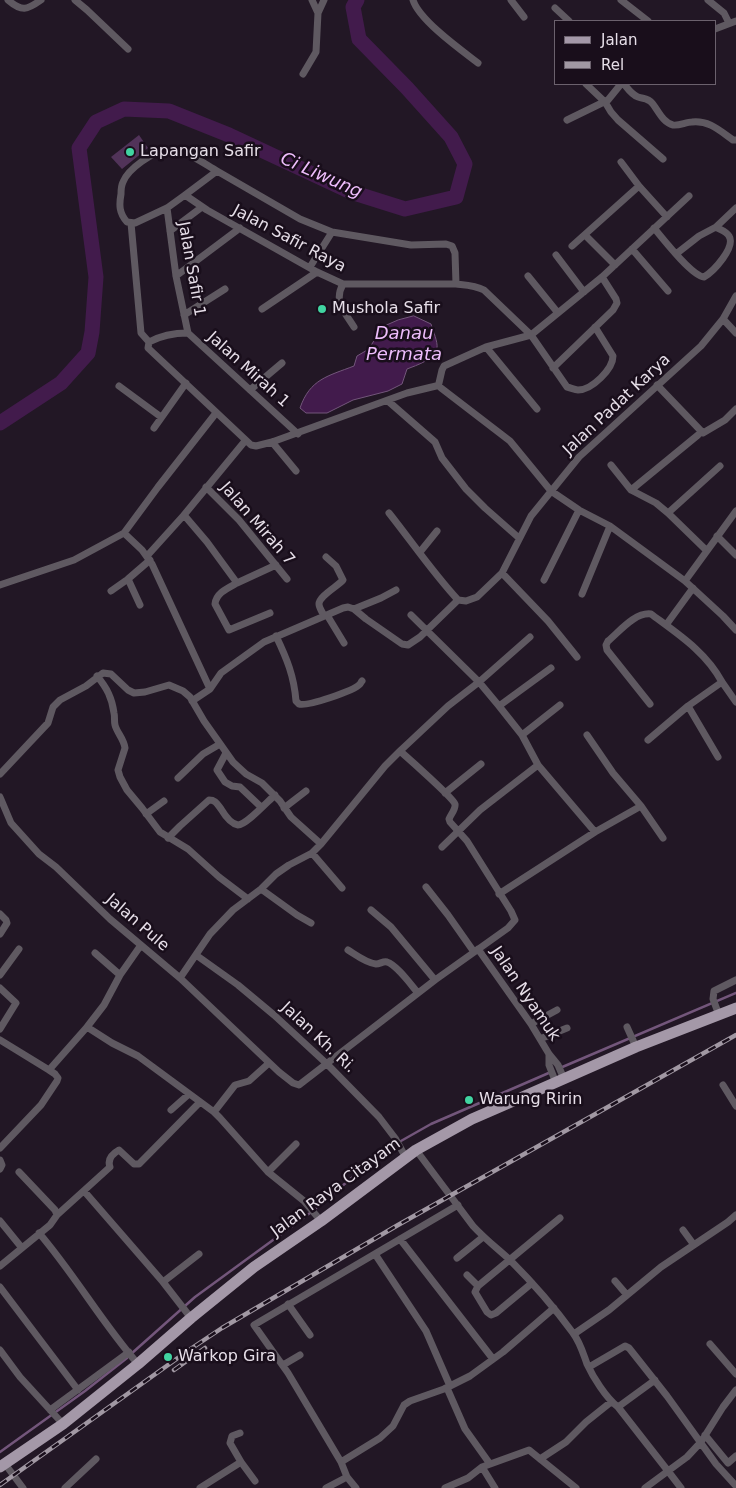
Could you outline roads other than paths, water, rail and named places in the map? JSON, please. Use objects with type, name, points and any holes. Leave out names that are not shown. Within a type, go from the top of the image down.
[{"type":"main road","name":"Jalan Raya Citayam","points":[[2,1465],[62,1422],[137,1363],[190,1316],[320,1219],[402,1152],[416,1150],[472,1119],[716,1006],[736,1008]]},
{"type":"street","points":[[8,0],[16,7],[23,9],[29,8],[41,0]]},
{"type":"street","points":[[312,0],[318,13]]},
{"type":"street","points":[[303,74],[316,52],[318,13],[324,0]]},
{"type":"street","points":[[413,0],[436,29],[478,63]]},
{"type":"street","points":[[511,0],[524,17]]},
{"type":"street","points":[[621,0],[647,20]]},
{"type":"street","points":[[708,0],[732,22],[716,29]]},
{"type":"street","points":[[77,1],[128,49]]},
{"type":"street","points":[[555,8],[568,20]]},
{"type":"street","points":[[587,85],[605,102],[618,120],[663,159]]},
{"type":"street","points":[[567,120],[605,102],[622,85]]},
{"type":"street","points":[[624,85],[632,94],[648,99],[670,124],[675,126],[691,122],[702,122],[711,124],[733,140],[736,140]]},
{"type":"street","name":"Jalan Safir Raya","points":[[130,223],[122,217],[119,207],[122,183],[131,171],[152,155],[169,150],[184,153],[300,219],[332,232],[411,245],[446,244],[452,246],[456,284]]},
{"type":"street","points":[[621,162],[667,217]]},
{"type":"street","points":[[217,171],[167,208],[134,224],[130,223],[141,333],[149,342],[148,348],[246,441],[256,446],[298,434],[406,393],[439,385]]},
{"type":"street","points":[[572,246],[640,186]]},
{"type":"street","name":"Jalan Safir Raya","points":[[184,195],[317,272],[343,284],[456,284],[471,285],[484,290],[531,334],[567,387],[574,390],[588,387],[603,376],[611,366],[613,356],[595,327]]},
{"type":"street","points":[[439,385],[444,366],[486,346],[531,334],[558,314],[602,278],[689,196]]},
{"type":"street","points":[[170,231],[202,207]]},
{"type":"street","name":"Jalan Safir 1","points":[[167,208],[176,276],[188,333]]},
{"type":"street","points":[[676,254],[699,236],[716,227],[736,208]]},
{"type":"street","points":[[654,228],[676,254],[698,275],[704,277],[724,257],[730,246],[731,241],[726,232],[716,227]]},
{"type":"street","points":[[176,276],[240,228]]},
{"type":"street","points":[[310,267],[332,232]]},
{"type":"street","points":[[585,235],[615,265]]},
{"type":"street","points":[[632,249],[668,291]]},
{"type":"street","points":[[556,255],[584,292]]},
{"type":"street","points":[[262,309],[317,272]]},
{"type":"street","points":[[528,276],[558,314]]},
{"type":"street","points":[[553,368],[613,310],[617,303],[602,278]]},
{"type":"street","points":[[343,284],[338,298],[341,307],[354,327]]},
{"type":"street","points":[[184,315],[225,289]]},
{"type":"street","name":"Jalan Padat Karya","points":[[354,609],[402,644],[408,645],[458,600],[466,601],[477,596],[502,573],[532,516],[579,457],[701,346],[723,318],[736,297]]},
{"type":"street","points":[[723,318],[736,333]]},
{"type":"street","name":"Jalan Mirah 1","points":[[149,342],[159,337],[188,333],[298,434]]},
{"type":"street","points":[[486,346],[536,409]]},
{"type":"street","points":[[250,390],[282,363]]},
{"type":"street","points":[[154,428],[186,383]]},
{"type":"street","points":[[439,385],[510,442],[551,491],[579,510],[610,526],[685,581],[736,630]]},
{"type":"street","points":[[658,385],[703,433],[725,420],[736,409]]},
{"type":"street","points":[[119,386],[161,417]]},
{"type":"street","points":[[388,401],[435,442],[442,458],[466,489],[519,538]]},
{"type":"street","points":[[0,585],[67,563],[124,533],[216,413]]},
{"type":"street","points":[[631,490],[698,435]]},
{"type":"street","points":[[111,591],[128,580],[148,558],[246,441]]},
{"type":"street","points":[[272,442],[296,471]]},
{"type":"street","points":[[611,465],[631,490],[656,503],[706,550]]},
{"type":"street","points":[[668,513],[720,466]]},
{"type":"street","name":"Jalan Mirah 7","points":[[206,487],[239,520],[287,579]]},
{"type":"street","points":[[544,580],[579,510]]},
{"type":"street","points":[[685,581],[736,510]]},
{"type":"street","points":[[389,513],[435,574],[458,600]]},
{"type":"street","points":[[184,515],[208,542],[237,583]]},
{"type":"street","points":[[582,594],[610,526]]},
{"type":"street","points":[[420,552],[437,532]]},
{"type":"street","points":[[124,533],[148,558],[210,689]]},
{"type":"street","points":[[716,536],[736,555]]},
{"type":"street","points":[[326,557],[336,566],[344,580],[325,595],[319,605],[344,643]]},
{"type":"street","points":[[270,613],[250,620],[230,633],[215,600],[221,593],[237,583],[276,565]]},
{"type":"street","points":[[502,573],[548,622],[577,657]]},
{"type":"street","points":[[128,580],[140,605]]},
{"type":"street","points":[[666,625],[693,588]]},
{"type":"street","points":[[192,701],[210,689],[221,673],[264,642],[343,608],[354,609],[396,590]]},
{"type":"street","points":[[650,704],[607,650],[606,645],[608,641],[635,618],[643,614],[651,614],[702,654],[716,669],[722,682],[736,702]]},
{"type":"street","points":[[410,615],[479,682],[522,735],[538,765],[595,832]]},
{"type":"street","points":[[276,636],[293,676],[298,704],[315,702],[342,694],[362,681]]},
{"type":"street","points":[[180,978],[221,922],[276,874],[312,853],[385,766],[400,751],[448,706],[479,682],[530,637]]},
{"type":"street","points":[[499,706],[551,668]]},
{"type":"street","points":[[0,774],[48,723],[53,707],[60,700],[86,686],[97,676],[103,673],[111,674],[128,690],[134,693],[169,685],[183,691],[192,701],[233,762],[275,795],[298,824],[321,844]]},
{"type":"street","points":[[97,676],[110,694],[115,725],[125,744],[118,770],[127,790],[160,832],[188,850],[248,899]]},
{"type":"street","points":[[648,740],[688,706],[722,682]]},
{"type":"street","points":[[522,735],[560,705]]},
{"type":"street","points":[[688,706],[718,757]]},
{"type":"street","points":[[587,735],[663,838]]},
{"type":"street","points":[[178,778],[203,754],[220,744]]},
{"type":"street","points":[[327,1064],[342,1050],[435,980],[508,928],[514,920],[500,894],[459,830],[449,819],[455,803],[400,751]]},
{"type":"street","points":[[226,753],[217,770],[220,776],[229,785],[240,787],[261,807]]},
{"type":"street","points":[[445,793],[481,764]]},
{"type":"street","points":[[442,847],[480,810],[538,765]]},
{"type":"street","points":[[284,808],[306,791]]},
{"type":"street","points":[[168,838],[209,800],[216,802],[224,814],[233,823],[238,825],[243,824],[275,795]]},
{"type":"street","name":"Jalan Pule","points":[[0,797],[11,823],[39,854],[56,867],[110,919],[180,978],[293,1083],[300,1085],[327,1064]]},
{"type":"street","points":[[146,814],[164,802]]},
{"type":"street","points":[[500,894],[595,832],[641,806]]},
{"type":"street","points":[[312,853],[342,888]]},
{"type":"street","name":"Jalan Nyamuk","points":[[426,887],[531,1024],[549,1054],[558,1064],[559,1078]]},
{"type":"street","points":[[261,889],[311,924]]},
{"type":"street","points":[[371,910],[391,927],[435,980]]},
{"type":"street","points":[[0,914],[7,923],[0,934]]},
{"type":"street","points":[[49,1070],[104,1005],[120,974],[141,945]]},
{"type":"street","points":[[0,975],[19,949]]},
{"type":"street","points":[[348,950],[376,964],[388,962],[400,972],[418,993]]},
{"type":"street","points":[[95,953],[120,974]]},
{"type":"street","name":"Jalan Kh. Ri.","points":[[196,955],[238,985],[327,1064],[379,1117],[395,1138],[402,1152]]},
{"type":"street","points":[[716,1006],[714,991],[736,980]]},
{"type":"street","points":[[0,988],[16,1003],[0,1029]]},
{"type":"street","points":[[531,1024],[557,1010]]},
{"type":"street","points":[[87,1027],[112,1043],[138,1056],[214,1112],[268,1172],[304,1201],[320,1219]]},
{"type":"street","points":[[540,1040],[567,1028]]},
{"type":"street","points":[[628,1030],[634,1044]]},
{"type":"street","points":[[0,1040],[49,1070],[58,1078],[41,1105],[0,1148]]},
{"type":"street","name":"Jalan Nyamuk","points":[[549,1054],[548,1061],[550,1067],[559,1078]]},
{"type":"street","points":[[214,1112],[235,1085],[249,1081],[269,1062]]},
{"type":"street","points":[[723,1085],[736,1106]]},
{"type":"street","points":[[171,1110],[189,1094]]},
{"type":"street","points":[[0,1266],[50,1225],[57,1214],[110,1167],[108,1162],[110,1158],[119,1150],[134,1164],[139,1164],[200,1102]]},
{"type":"street","points":[[268,1172],[296,1144]]},
{"type":"street","points":[[416,1150],[483,1237],[510,1260],[554,1308],[579,1342],[589,1367],[611,1402],[618,1407],[681,1488]]},
{"type":"street","points":[[0,1160],[2,1165],[0,1169]]},
{"type":"street","points":[[19,1172],[57,1214]]},
{"type":"street","points":[[84,1191],[190,1316]]},
{"type":"street","points":[[356,1488],[347,1477],[341,1462],[282,1366],[254,1325],[458,1205]]},
{"type":"street","points":[[574,1334],[609,1310],[661,1267],[736,1215]]},
{"type":"street","points":[[532,1283],[491,1315],[487,1312],[475,1292],[478,1286],[560,1218]]},
{"type":"street","points":[[0,1221],[22,1248]]},
{"type":"street","points":[[683,1230],[694,1245]]},
{"type":"street","points":[[40,1233],[137,1363]]},
{"type":"street","points":[[457,1258],[483,1237]]},
{"type":"street","points":[[400,1239],[493,1359]]},
{"type":"street","points":[[162,1282],[199,1254]]},
{"type":"street","points":[[375,1254],[426,1331],[465,1430],[490,1464]]},
{"type":"street","points":[[467,1275],[478,1286]]},
{"type":"street","points":[[615,1281],[626,1295]]},
{"type":"street","points":[[0,1287],[78,1390]]},
{"type":"street","points":[[288,1304],[310,1335]]},
{"type":"street","points":[[341,1462],[380,1438],[393,1426],[404,1405],[470,1376],[554,1308]]},
{"type":"street","points":[[710,1344],[736,1374]]},
{"type":"street","points":[[589,1367],[625,1346],[629,1348],[656,1380],[716,1464],[736,1486]]},
{"type":"street","points":[[0,1350],[20,1378],[62,1422]]},
{"type":"street","points":[[52,1412],[78,1390],[129,1353]]},
{"type":"street","points":[[282,1366],[300,1356]]},
{"type":"street","points":[[618,1407],[656,1380]]},
{"type":"street","points":[[645,1488],[688,1457],[736,1390]]},
{"type":"street","points":[[540,1458],[566,1442],[586,1422],[611,1402]]},
{"type":"street","points":[[240,1433],[232,1436],[230,1442],[241,1462],[256,1480]]},
{"type":"street","points":[[705,1435],[728,1463],[736,1456]]},
{"type":"street","points":[[445,1488],[468,1478],[482,1467],[531,1450],[576,1488]]},
{"type":"street","points":[[65,1488],[96,1458]]},
{"type":"street","points":[[200,1488],[241,1462]]},
{"type":"street","points":[[2,1465],[23,1488]]},
{"type":"street","points":[[482,1467],[495,1488]]},
{"type":"street","points":[[326,1488],[347,1477]]},
{"type":"water","name":"Danau Permata","points":[[414,316],[431,324],[437,348],[429,359],[407,369],[402,384],[388,391],[353,400],[327,413],[306,413],[300,408],[309,391],[321,380],[354,366],[357,356],[369,349],[382,327]]},
{"type":"waterway","name":"Ci Liwung","points":[[0,423],[61,383],[88,353],[92,332],[96,277],[79,148],[96,122],[124,109],[169,111],[229,135],[351,192],[405,209],[456,197],[465,164],[451,137],[359,39],[353,7],[357,0]]},
{"type":"waterway","points":[[560,1068],[736,993]]},
{"type":"waterway","points":[[131,1354],[195,1297],[310,1213],[385,1150],[431,1124],[551,1072]]},
{"type":"waterway","points":[[0,1452],[85,1391],[127,1358]]},
{"type":"railway","points":[[0,1485],[222,1328],[398,1225],[736,1035]]},
{"type":"railway","points":[[174,1370],[205,1348]]},
{"type":"place","name":"Lapangan Safir","points":[[130,152]]},
{"type":"place","name":"Mushola Safir","points":[[322,309]]},
{"type":"place","name":"Warung Ririn","points":[[469,1100]]},
{"type":"place","name":"Warkop Gira","points":[[168,1357]]}]
